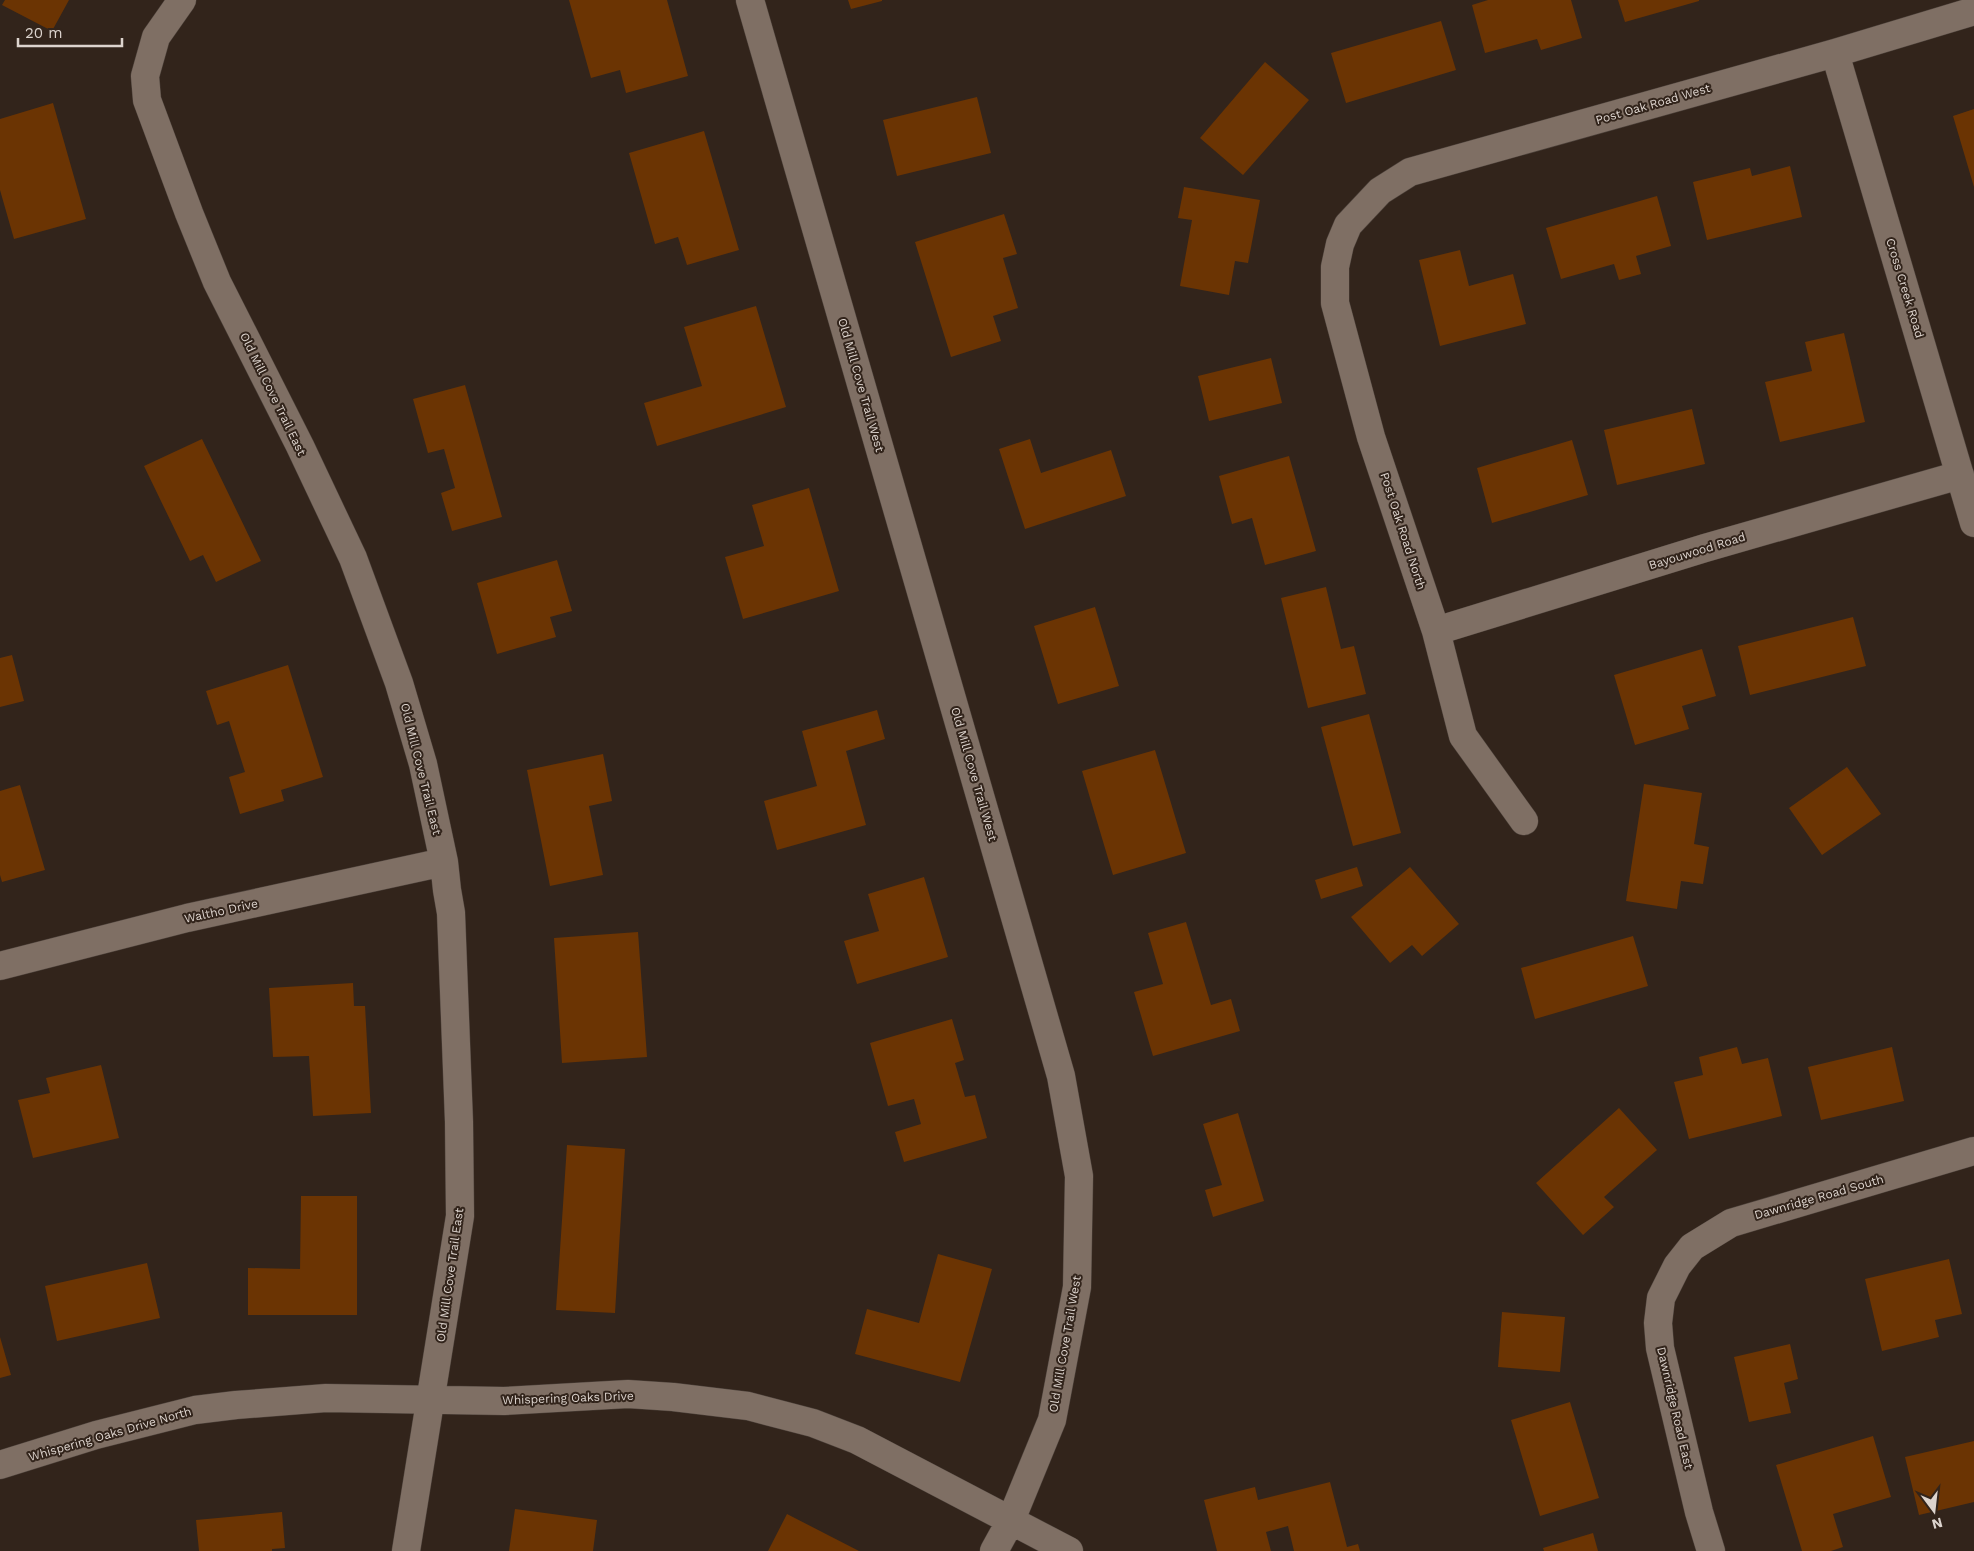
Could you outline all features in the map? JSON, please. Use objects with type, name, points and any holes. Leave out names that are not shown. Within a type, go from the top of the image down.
[{"type":"street","name":"Old Mill Cove Trail East","points":[[182,0],[156,37],[145,76],[147,100],[217,282],[300,446],[353,558],[399,683],[423,764],[444,862],[446,890],[451,913],[459,1122],[460,1216],[406,1551]]},
{"type":"street","name":"Old Mill Cove Trail West","points":[[750,0],[1061,1076],[1079,1176],[1077,1287],[1052,1420],[1011,1520],[994,1551]]},
{"type":"street","name":"Post Oak Road West","points":[[1348,225],[1380,192],[1410,172],[1835,53],[1974,11]]},
{"type":"street","name":"Cross Creek Road","points":[[1835,53],[1974,522]]},
{"type":"street","name":"Post Oak Road North","points":[[1348,225],[1340,244],[1335,267],[1335,303],[1371,437],[1436,631],[1463,736],[1524,821]]},
{"type":"street","name":"Bayouwood Road","points":[[1436,631],[1705,548],[1960,475]]},
{"type":"street","name":"Waltho Drive","points":[[0,966],[187,918],[444,862]]},
{"type":"street","name":"Dawnridge Road South","points":[[1677,1266],[1692,1247],[1731,1222],[1974,1151]]},
{"type":"street","name":"Dawnridge Road East","points":[[1677,1266],[1661,1298],[1658,1322],[1660,1348],[1711,1551]]},
{"type":"street","name":"Whispering Oaks Drive","points":[[430,1400],[504,1401],[628,1394],[748,1406],[813,1423],[858,1440],[1069,1551]]},
{"type":"street","name":"Whispering Oaks Drive North","points":[[0,1466],[96,1435],[195,1410],[326,1398],[430,1400]]},
{"type":"building","points":[[5,0],[69,0],[52,31],[2,5]]},
{"type":"building","points":[[569,0],[667,0],[688,76],[626,93],[620,70],[591,78]]},
{"type":"building","points":[[848,0],[882,0],[882,1],[851,9]]},
{"type":"building","points":[[1488,0],[1571,0],[1582,38],[1541,50],[1537,39],[1485,53],[1472,5]]},
{"type":"building","points":[[1618,0],[1699,0],[1699,1],[1625,22]]},
{"type":"building","points":[[1441,21],[1456,70],[1346,103],[1331,53]]},
{"type":"building","points":[[1265,62],[1309,100],[1243,175],[1200,138]]},
{"type":"building","points":[[977,97],[991,153],[897,176],[883,120]]},
{"type":"building","points":[[53,103],[86,219],[14,239],[0,190],[0,119]]},
{"type":"building","points":[[1974,109],[1974,187],[1953,116]]},
{"type":"building","points":[[704,131],[739,250],[687,265],[678,237],[655,244],[629,153]]},
{"type":"building","points":[[1790,166],[1802,217],[1707,240],[1693,182],[1750,168],[1752,176]]},
{"type":"building","points":[[1184,187],[1260,200],[1248,263],[1235,261],[1229,295],[1180,286],[1192,220],[1178,218]]},
{"type":"building","points":[[1657,196],[1671,246],[1636,256],[1641,274],[1619,280],[1614,264],[1561,279],[1546,228]]},
{"type":"building","points":[[1004,214],[1017,254],[1003,258],[1018,308],[993,316],[1001,341],[951,357],[915,242]]},
{"type":"building","points":[[1460,250],[1469,286],[1513,274],[1526,324],[1440,346],[1419,260]]},
{"type":"building","points":[[756,306],[786,407],[657,446],[644,403],[702,386],[684,327]]},
{"type":"building","points":[[1844,333],[1865,422],[1780,442],[1765,382],[1812,371],[1805,342]]},
{"type":"building","points":[[1271,358],[1282,403],[1209,421],[1198,376]]},
{"type":"building","points":[[465,385],[502,517],[452,531],[441,493],[455,488],[444,449],[428,453],[413,399]]},
{"type":"building","points":[[1692,409],[1705,464],[1617,485],[1604,430]]},
{"type":"building","points":[[202,439],[261,561],[216,582],[203,555],[190,561],[144,466]]},
{"type":"building","points":[[1030,439],[1041,473],[1111,450],[1126,496],[1025,529],[999,449]]},
{"type":"building","points":[[1572,440],[1588,495],[1492,523],[1477,468]]},
{"type":"building","points":[[1289,456],[1316,551],[1265,565],[1252,518],[1232,524],[1219,476]]},
{"type":"building","points":[[809,488],[839,591],[743,619],[725,557],[764,546],[752,505]]},
{"type":"building","points":[[557,560],[572,611],[550,617],[556,637],[497,654],[477,583]]},
{"type":"building","points":[[1326,587],[1341,649],[1354,646],[1366,694],[1308,708],[1281,598]]},
{"type":"building","points":[[1095,607],[1119,686],[1058,704],[1034,626]]},
{"type":"building","points":[[1853,617],[1866,666],[1750,695],[1738,646]]},
{"type":"building","points":[[1702,649],[1716,696],[1682,706],[1689,729],[1635,745],[1614,675]]},
{"type":"building","points":[[12,655],[24,701],[0,707],[0,658]]},
{"type":"building","points":[[288,665],[323,777],[281,790],[284,801],[240,814],[229,777],[245,772],[229,721],[217,725],[206,691]]},
{"type":"building","points":[[877,710],[885,739],[846,751],[866,825],[777,850],[764,801],[817,786],[802,731]]},
{"type":"building","points":[[1369,714],[1401,833],[1353,846],[1321,727]]},
{"type":"building","points":[[1155,750],[1186,853],[1113,875],[1082,771]]},
{"type":"building","points":[[603,754],[612,801],[589,806],[603,875],[550,886],[527,770]]},
{"type":"building","points":[[1847,767],[1881,814],[1822,855],[1789,808]]},
{"type":"building","points":[[1644,784],[1702,793],[1694,844],[1709,847],[1703,884],[1681,881],[1677,909],[1626,901]]},
{"type":"building","points":[[20,785],[45,870],[2,882],[0,875],[0,791]]},
{"type":"building","points":[[1357,867],[1363,886],[1321,899],[1315,880]]},
{"type":"building","points":[[1410,867],[1459,924],[1422,956],[1412,945],[1390,963],[1351,917]]},
{"type":"building","points":[[924,877],[948,957],[857,984],[844,941],[879,931],[868,894]]},
{"type":"building","points":[[1186,922],[1211,1005],[1231,999],[1240,1031],[1153,1056],[1134,992],[1163,984],[1148,933]]},
{"type":"building","points":[[638,932],[647,1057],[562,1063],[554,938]]},
{"type":"building","points":[[1633,936],[1648,986],[1535,1019],[1521,968]]},
{"type":"building","points":[[353,983],[354,1006],[365,1006],[371,1113],[313,1116],[309,1056],[273,1057],[269,988]]},
{"type":"building","points":[[952,1019],[964,1060],[955,1063],[965,1097],[975,1095],[987,1138],[904,1162],[895,1132],[921,1124],[914,1099],[888,1106],[870,1043]]},
{"type":"building","points":[[1737,1047],[1742,1064],[1768,1058],[1782,1116],[1689,1139],[1674,1082],[1703,1075],[1699,1057]]},
{"type":"building","points":[[1892,1047],[1904,1101],[1821,1120],[1808,1067]]},
{"type":"building","points":[[101,1065],[119,1138],[33,1158],[18,1100],[50,1093],[46,1078]]},
{"type":"building","points":[[1619,1108],[1657,1150],[1604,1197],[1614,1207],[1583,1235],[1536,1183]]},
{"type":"building","points":[[1238,1113],[1264,1201],[1213,1217],[1205,1190],[1222,1185],[1203,1124]]},
{"type":"building","points":[[567,1145],[625,1149],[615,1313],[556,1310]]},
{"type":"building","points":[[301,1196],[357,1196],[357,1315],[248,1315],[248,1268],[300,1269]]},
{"type":"building","points":[[938,1254],[992,1269],[960,1382],[855,1354],[867,1309],[919,1323]]},
{"type":"building","points":[[1949,1259],[1962,1314],[1935,1320],[1939,1337],[1882,1351],[1865,1279]]},
{"type":"building","points":[[147,1263],[160,1318],[57,1341],[45,1286]]},
{"type":"building","points":[[1502,1312],[1565,1317],[1560,1372],[1498,1367]]},
{"type":"building","points":[[0,1337],[11,1375],[0,1378]]},
{"type":"building","points":[[1790,1344],[1798,1379],[1784,1383],[1791,1413],[1749,1422],[1734,1357]]},
{"type":"building","points":[[1570,1402],[1599,1498],[1540,1516],[1511,1420]]},
{"type":"building","points":[[1873,1436],[1891,1497],[1833,1514],[1843,1547],[1831,1551],[1802,1551],[1776,1465]]},
{"type":"building","points":[[1974,1441],[1974,1502],[1919,1515],[1905,1457]]},
{"type":"building","points":[[1330,1482],[1347,1547],[1358,1544],[1360,1551],[1294,1551],[1288,1526],[1266,1532],[1271,1551],[1217,1551],[1204,1500],[1255,1487],[1258,1500]]},
{"type":"building","points":[[515,1509],[597,1520],[593,1551],[509,1551]]},
{"type":"building","points":[[282,1512],[285,1548],[272,1549],[272,1551],[199,1551],[196,1520]]},
{"type":"building","points":[[787,1514],[859,1551],[768,1551]]},
{"type":"building","points":[[1593,1533],[1598,1551],[1544,1551],[1543,1548]]}]
